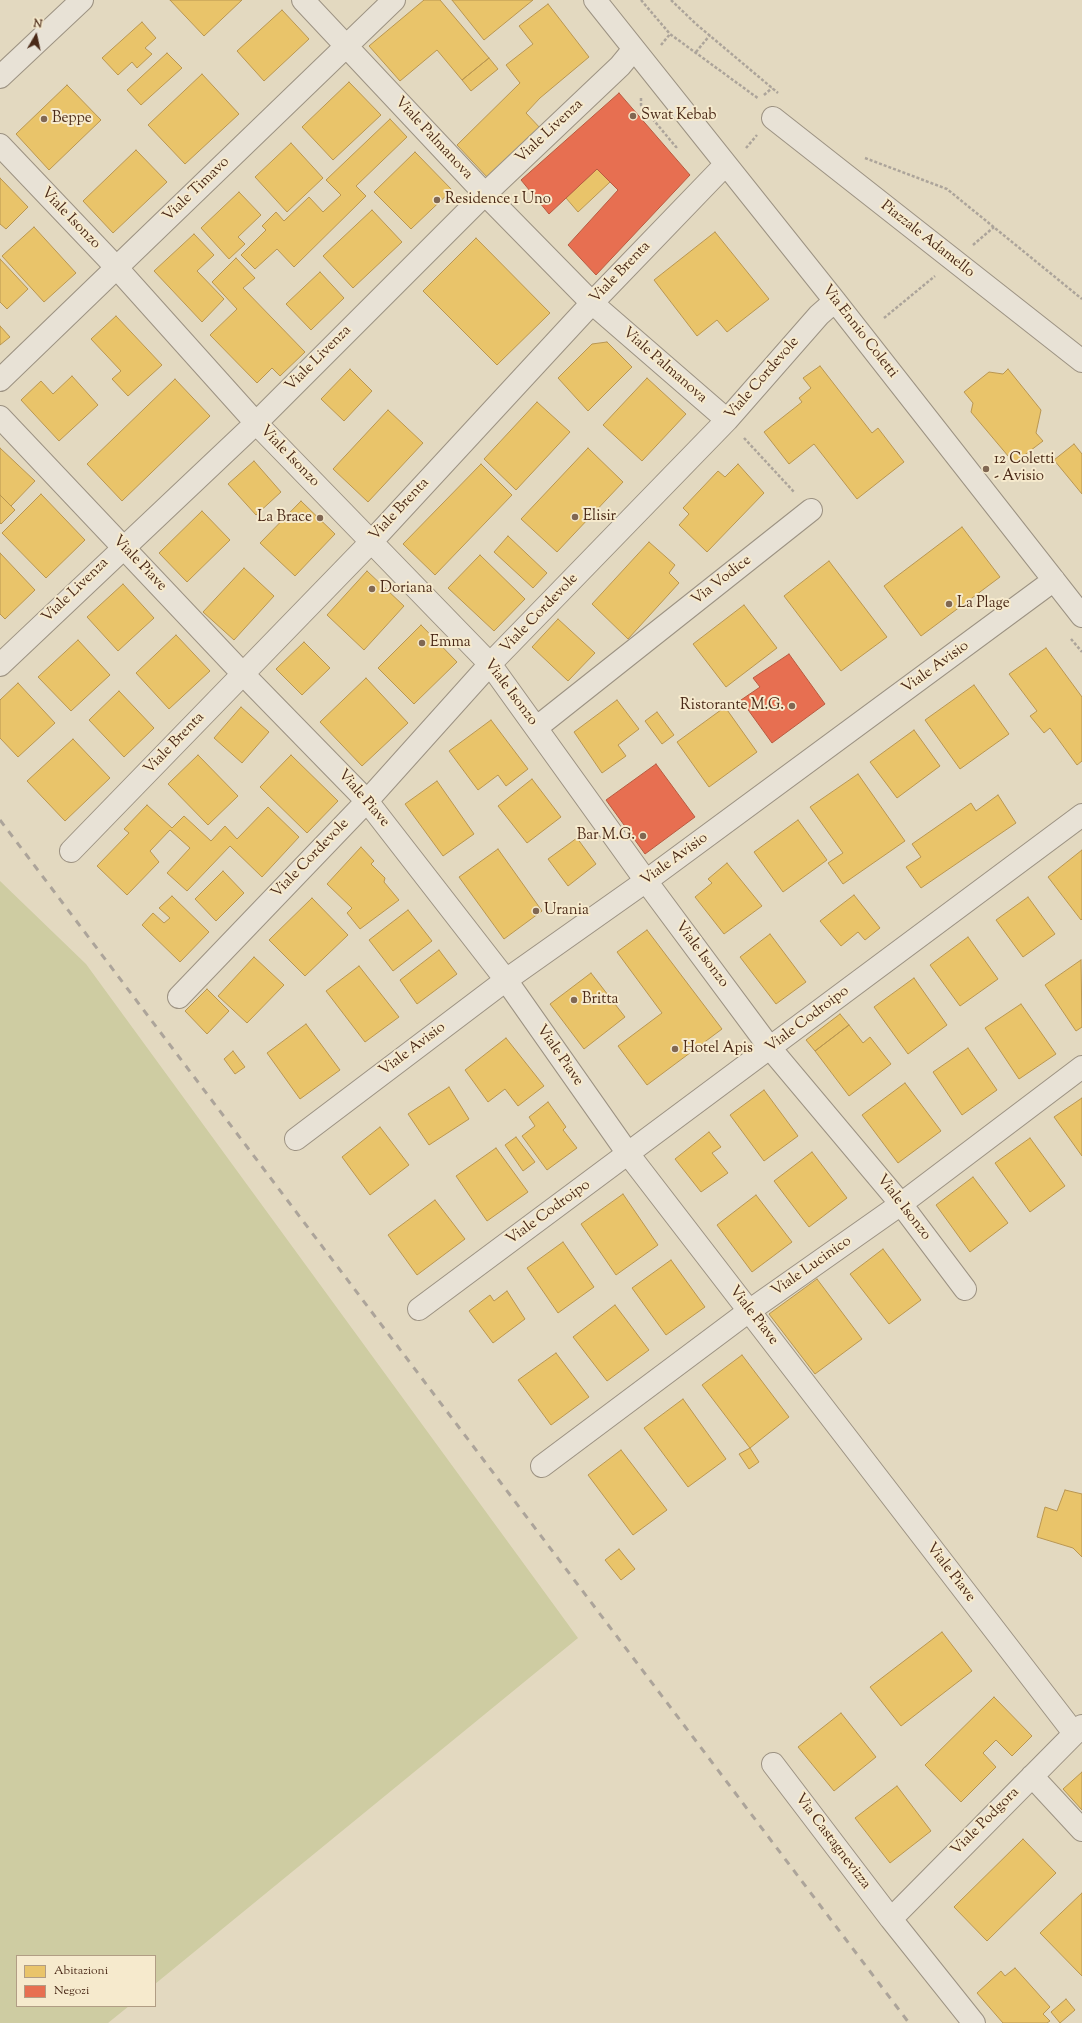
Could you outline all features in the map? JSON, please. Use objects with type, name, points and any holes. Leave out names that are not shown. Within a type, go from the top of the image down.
[{"type":"street","points":[[0,77],[82,0]]},
{"type":"street","name":"Viale Palmanova","points":[[303,0],[485,194],[592,303],[727,420]]},
{"type":"street","name":"Viale Timavo","points":[[0,380],[394,0]]},
{"type":"street","name":"Via Ennio Coletti","points":[[595,0],[725,165],[835,301],[1082,616]]},
{"type":"street","name":"Viale Livenza","points":[[0,665],[256,422],[485,194],[620,66],[634,49]]},
{"type":"street","name":"Piazzale Adamello","points":[[773,118],[1082,360]]},
{"type":"street","name":"Viale Isonzo","points":[[0,145],[116,268],[256,422],[490,664],[646,881],[770,1048],[901,1204],[964,1289]]},
{"type":"street","name":"Viale Brenta","points":[[71,851],[372,541],[592,303],[725,165]]},
{"type":"street","name":"Viale Cordevole","points":[[179,997],[367,801],[490,664],[727,420],[819,315],[835,301]]},
{"type":"street","name":"Viale Piave","points":[[0,417],[243,674],[367,801],[506,980],[629,1154],[749,1311],[1078,1729]]},
{"type":"street","name":"Via Vodice","points":[[536,728],[811,510]]},
{"type":"street","name":"Viale Avisio","points":[[296,1139],[506,980],[646,881],[1054,580]]},
{"type":"street","name":"Viale Codroipo","points":[[419,1309],[1082,816]]},
{"type":"street","name":"Viale Lucinico","points":[[542,1466],[749,1311],[901,1204],[1082,1067]]},
{"type":"street","name":"Viale Podgora","points":[[891,1919],[1078,1729]]},
{"type":"street","name":"Via Castagnevizza","points":[[773,1764],[891,1919],[974,2023]]},
{"type":"street","points":[[1032,1776],[1082,1830]]},
{"type":"path","points":[[642,0],[670,34],[749,90],[759,99],[773,118]]},
{"type":"path","points":[[671,0],[782,97]]},
{"type":"path","points":[[696,52],[710,35]]},
{"type":"path","points":[[641,95],[641,105],[676,147],[681,146]]},
{"type":"path","points":[[864,157],[947,189],[1082,299]]},
{"type":"path","points":[[727,420],[811,510]]},
{"type":"shaded area","points":[[0,881],[86,964],[578,1638],[156,1983],[156,1955],[16,1955],[16,2007],[128,2007],[108,2023],[0,2023]]},
{"type":"building: Abitazioni","points":[[170,0],[242,0],[204,36]]},
{"type":"building: Abitazioni","points":[[424,0],[440,0],[489,58],[462,80],[437,50],[400,81],[369,46]]},
{"type":"building: Abitazioni","points":[[452,0],[533,0],[484,40]]},
{"type":"building: Abitazioni","points":[[548,4],[589,57],[540,98],[526,113],[542,130],[488,178],[457,145],[520,83],[506,65],[533,44],[519,26]]},
{"type":"building: Abitazioni","points":[[282,10],[309,39],[264,81],[237,51]]},
{"type":"building: Abitazioni","points":[[142,22],[156,38],[145,48],[152,54],[137,68],[132,62],[118,75],[102,58]]},
{"type":"building: Abitazioni","points":[[167,53],[182,68],[141,105],[127,90]]},
{"type":"building: Abitazioni","points":[[489,58],[498,69],[471,91],[462,80]]},
{"type":"building: Abitazioni","points":[[202,74],[239,114],[185,164],[148,125]]},
{"type":"building: Abitazioni","points":[[349,82],[381,115],[333,160],[302,127]]},
{"type":"building: Abitazioni","points":[[67,85],[101,120],[49,170],[16,134]]},
{"type":"building: Abitazioni","points":[[390,119],[407,137],[356,186],[366,196],[294,267],[277,249],[255,269],[241,255],[266,230],[262,226],[276,212],[284,221],[309,197],[323,212],[341,195],[326,180]]},
{"type":"building: Abitazioni","points":[[291,143],[323,178],[287,212],[255,177]]},
{"type":"building: Abitazioni","points":[[136,150],[167,182],[113,233],[83,201]]},
{"type":"building: Abitazioni","points":[[415,152],[452,190],[411,229],[374,192]]},
{"type":"building: Abitazioni","points":[[597,169],[610,182],[578,212],[566,198]]},
{"type":"building: Abitazioni","points":[[0,178],[28,207],[6,229],[0,224]]},
{"type":"building: Abitazioni","points":[[239,192],[261,215],[238,237],[245,244],[229,259],[201,228]]},
{"type":"building: Abitazioni","points":[[372,210],[402,242],[353,288],[323,256]]},
{"type":"building: Abitazioni","points":[[34,227],[76,273],[44,302],[2,256]]},
{"type":"building: Abitazioni","points":[[715,232],[769,299],[727,332],[717,320],[697,336],[654,280]]},
{"type":"building: Abitazioni","points":[[194,234],[214,255],[197,271],[224,299],[202,322],[154,271]]},
{"type":"building: Abitazioni","points":[[476,238],[550,313],[497,365],[423,291]]},
{"type":"building: Abitazioni","points":[[236,258],[255,278],[243,288],[305,352],[280,376],[272,368],[257,383],[210,335],[237,309],[212,282]]},
{"type":"building: Abitazioni","points":[[0,259],[28,289],[7,309],[0,302]]},
{"type":"building: Abitazioni","points":[[320,272],[344,298],[311,330],[286,304]]},
{"type":"building: Abitazioni","points":[[116,316],[162,365],[128,396],[112,379],[121,371],[91,339]]},
{"type":"building: Abitazioni","points":[[0,326],[10,337],[0,345]]},
{"type":"building: Abitazioni","points":[[607,342],[632,367],[588,411],[558,378],[592,344]]},
{"type":"building: Abitazioni","points":[[820,366],[872,433],[878,428],[904,462],[857,499],[814,444],[789,464],[764,432],[802,402],[799,398],[811,388],[803,378]]},
{"type":"building: Abitazioni","points":[[350,369],[372,391],[344,421],[321,399]]},
{"type":"building: Abitazioni","points":[[1008,369],[1041,410],[1036,433],[1043,441],[1014,463],[971,412],[973,403],[964,392],[989,372],[1003,374]]},
{"type":"building: Abitazioni","points":[[72,376],[98,405],[59,441],[21,400],[41,381],[53,394]]},
{"type":"building: Abitazioni","points":[[647,378],[686,414],[642,461],[603,425]]},
{"type":"building: Abitazioni","points":[[175,379],[210,416],[122,501],[87,464]]},
{"type":"building: Abitazioni","points":[[537,402],[570,432],[516,490],[484,459]]},
{"type":"building: Abitazioni","points":[[388,410],[423,443],[368,502],[333,469]]},
{"type":"building: Abitazioni","points":[[1074,444],[1082,454],[1082,494],[1054,460]]},
{"type":"building: Abitazioni","points":[[0,448],[35,481],[11,506],[0,495]]},
{"type":"building: Abitazioni","points":[[588,448],[623,482],[557,552],[521,519]]},
{"type":"building: Abitazioni","points":[[254,461],[281,492],[256,515],[228,484]]},
{"type":"building: Abitazioni","points":[[481,464],[512,495],[435,575],[403,544]]},
{"type":"building: Abitazioni","points":[[738,464],[764,493],[707,552],[679,525],[689,514],[683,508],[718,471],[725,477]]},
{"type":"building: Abitazioni","points":[[41,494],[85,540],[46,578],[2,533]]},
{"type":"building: Abitazioni","points":[[0,495],[15,510],[1,524],[0,523]]},
{"type":"building: Abitazioni","points":[[301,501],[335,534],[295,576],[260,543]]},
{"type":"building: Abitazioni","points":[[202,511],[230,540],[187,582],[159,553]]},
{"type":"building: Abitazioni","points":[[962,527],[1000,577],[921,636],[884,586]]},
{"type":"building: Abitazioni","points":[[508,536],[547,573],[533,588],[494,552]]},
{"type":"building: Abitazioni","points":[[649,542],[675,565],[669,573],[679,583],[628,639],[592,604]]},
{"type":"building: Abitazioni","points":[[0,553],[35,590],[5,619],[0,614]]},
{"type":"building: Abitazioni","points":[[480,555],[525,599],[494,631],[448,588]]},
{"type":"building: Abitazioni","points":[[829,561],[887,637],[841,671],[784,596]]},
{"type":"building: Abitazioni","points":[[244,568],[274,596],[234,640],[203,612]]},
{"type":"building: Abitazioni","points":[[367,571],[404,606],[364,650],[327,615]]},
{"type":"building: Abitazioni","points":[[123,584],[154,618],[118,651],[87,617]]},
{"type":"building: Abitazioni","points":[[744,605],[777,648],[726,687],[693,644]]},
{"type":"building: Abitazioni","points":[[558,619],[595,653],[568,681],[532,647]]},
{"type":"building: Abitazioni","points":[[421,625],[457,662],[414,704],[378,668]]},
{"type":"building: Abitazioni","points":[[176,635],[210,671],[169,709],[136,673]]},
{"type":"building: Abitazioni","points":[[78,640],[110,675],[71,711],[38,677]]},
{"type":"building: Abitazioni","points":[[304,642],[330,668],[302,695],[276,669]]},
{"type":"building: Abitazioni","points":[[1046,648],[1082,697],[1082,761],[1077,765],[1050,728],[1044,733],[1030,716],[1037,711],[1009,674]]},
{"type":"building: Abitazioni","points":[[366,678],[408,723],[362,766],[320,722]]},
{"type":"building: Abitazioni","points":[[18,683],[55,723],[18,757],[0,738],[0,700]]},
{"type":"building: Abitazioni","points":[[974,685],[1009,734],[960,769],[925,720]]},
{"type":"building: Abitazioni","points":[[119,691],[154,728],[124,757],[89,720]]},
{"type":"building: Abitazioni","points":[[617,700],[639,729],[618,745],[626,756],[602,773],[574,732]]},
{"type":"building: Abitazioni","points":[[241,707],[269,732],[242,763],[214,738]]},
{"type":"building: Abitazioni","points":[[725,707],[757,752],[709,787],[677,742]]},
{"type":"building: Abitazioni","points":[[657,712],[674,735],[662,744],[645,721]]},
{"type":"building: Abitazioni","points":[[491,720],[528,769],[506,786],[498,775],[478,790],[449,751]]},
{"type":"building: Abitazioni","points":[[914,730],[940,766],[897,798],[870,762]]},
{"type":"building: Abitazioni","points":[[73,739],[110,778],[65,821],[27,781]]},
{"type":"building: Abitazioni","points":[[198,755],[238,796],[208,825],[168,784]]},
{"type":"building: Abitazioni","points":[[291,755],[338,801],[307,833],[260,787]]},
{"type":"building: Abitazioni","points":[[858,774],[905,841],[843,884],[828,863],[843,853],[810,807]]},
{"type":"building: Abitazioni","points":[[532,779],[561,817],[527,843],[498,806]]},
{"type":"building: Abitazioni","points":[[437,781],[474,834],[443,856],[405,804]]},
{"type":"building: Abitazioni","points":[[998,795],[1016,823],[921,888],[906,867],[921,857],[912,844],[971,803],[976,811]]},
{"type":"building: Abitazioni","points":[[147,805],[172,828],[184,816],[211,841],[225,826],[237,839],[268,807],[299,837],[262,877],[230,846],[187,891],[167,873],[190,848],[170,830],[150,851],[159,862],[127,895],[97,866],[129,833],[124,829]]},
{"type":"building: Abitazioni","points":[[798,820],[827,860],[783,892],[754,852]]},
{"type":"building: Abitazioni","points":[[577,838],[596,864],[568,886],[548,859]]},
{"type":"building: Abitazioni","points":[[361,847],[374,861],[371,864],[385,878],[384,882],[399,900],[360,929],[347,913],[352,908],[327,884]]},
{"type":"building: Abitazioni","points":[[498,849],[542,911],[504,939],[459,877]]},
{"type":"building: Abitazioni","points":[[1082,850],[1082,919],[1081,920],[1048,877]]},
{"type":"building: Abitazioni","points":[[727,863],[762,906],[724,934],[695,897],[712,883],[708,879]]},
{"type":"building: Abitazioni","points":[[223,871],[244,893],[216,921],[195,899]]},
{"type":"building: Abitazioni","points":[[854,895],[880,928],[865,940],[858,932],[841,946],[820,921]]},
{"type":"building: Abitazioni","points":[[172,896],[209,932],[180,962],[142,925],[153,913],[164,923],[170,918],[159,908]]},
{"type":"building: Abitazioni","points":[[1028,897],[1055,934],[1023,957],[996,920]]},
{"type":"building: Abitazioni","points":[[312,898],[348,935],[305,976],[269,940]]},
{"type":"building: Abitazioni","points":[[408,910],[432,941],[393,971],[369,940]]},
{"type":"building: Abitazioni","points":[[647,930],[722,1029],[647,1085],[618,1046],[662,1013],[617,952]]},
{"type":"building: Abitazioni","points":[[770,934],[806,982],[776,1004],[740,957]]},
{"type":"building: Abitazioni","points":[[968,937],[998,979],[960,1006],[930,965]]},
{"type":"building: Abitazioni","points":[[439,950],[457,974],[417,1004],[400,980]]},
{"type":"building: Abitazioni","points":[[254,957],[284,985],[247,1023],[218,996]]},
{"type":"building: Abitazioni","points":[[1081,960],[1082,1027],[1076,1031],[1045,985]]},
{"type":"building: Abitazioni","points":[[359,966],[399,1017],[365,1042],[326,991]]},
{"type":"building: Abitazioni","points":[[591,973],[625,1017],[584,1049],[550,1004]]},
{"type":"building: Abitazioni","points":[[914,978],[947,1025],[908,1054],[874,1007]]},
{"type":"building: Abitazioni","points":[[207,989],[229,1011],[207,1034],[185,1011]]},
{"type":"building: Abitazioni","points":[[1021,1004],[1056,1054],[1019,1079],[985,1028]]},
{"type":"building: Abitazioni","points":[[840,1014],[849,1025],[815,1051],[806,1040]]},
{"type":"building: Abitazioni","points":[[306,1024],[340,1070],[300,1099],[267,1053]]},
{"type":"building: Abitazioni","points":[[849,1025],[863,1043],[870,1037],[891,1064],[849,1096],[815,1051]]},
{"type":"building: Abitazioni","points":[[506,1038],[544,1086],[518,1106],[505,1089],[488,1102],[465,1070]]},
{"type":"building: Abitazioni","points":[[968,1048],[997,1090],[962,1115],[933,1072]]},
{"type":"building: Abitazioni","points":[[233,1051],[245,1067],[235,1074],[224,1059]]},
{"type":"building: Abitazioni","points":[[905,1083],[941,1131],[898,1163],[862,1115]]},
{"type":"building: Abitazioni","points":[[449,1087],[469,1119],[429,1145],[408,1114]]},
{"type":"building: Abitazioni","points":[[764,1090],[798,1136],[764,1161],[730,1115]]},
{"type":"building: Abitazioni","points":[[1082,1098],[1082,1156],[1054,1117]]},
{"type":"building: Abitazioni","points":[[548,1102],[566,1127],[563,1130],[577,1148],[547,1170],[522,1136],[535,1126],[529,1117]]},
{"type":"building: Abitazioni","points":[[380,1127],[409,1165],[370,1195],[342,1157]]},
{"type":"building: Abitazioni","points":[[709,1132],[721,1147],[712,1153],[728,1173],[701,1192],[675,1159]]},
{"type":"building: Abitazioni","points":[[516,1137],[535,1162],[523,1171],[505,1145]]},
{"type":"building: Abitazioni","points":[[1030,1138],[1065,1186],[1030,1212],[995,1163]]},
{"type":"building: Abitazioni","points":[[496,1148],[528,1192],[487,1221],[456,1176]]},
{"type":"building: Abitazioni","points":[[812,1152],[847,1198],[809,1227],[774,1181]]},
{"type":"building: Abitazioni","points":[[973,1177],[1008,1223],[970,1252],[936,1205]]},
{"type":"building: Abitazioni","points":[[623,1194],[658,1245],[616,1275],[581,1224]]},
{"type":"building: Abitazioni","points":[[756,1195],[792,1242],[752,1272],[717,1225]]},
{"type":"building: Abitazioni","points":[[435,1200],[465,1239],[417,1275],[388,1235]]},
{"type":"building: Abitazioni","points":[[563,1242],[594,1287],[558,1313],[527,1268]]},
{"type":"building: Abitazioni","points":[[883,1249],[921,1300],[889,1324],[850,1274]]},
{"type":"building: Abitazioni","points":[[671,1260],[705,1307],[666,1335],[632,1288]]},
{"type":"building: Abitazioni","points":[[817,1279],[862,1339],[815,1374],[769,1314]]},
{"type":"building: Abitazioni","points":[[507,1291],[525,1319],[493,1343],[469,1311],[490,1295],[494,1301]]},
{"type":"building: Abitazioni","points":[[615,1305],[649,1350],[607,1381],[573,1337]]},
{"type":"building: Abitazioni","points":[[556,1353],[589,1397],[551,1425],[518,1380]]},
{"type":"building: Abitazioni","points":[[742,1355],[789,1417],[750,1448],[702,1385]]},
{"type":"building: Abitazioni","points":[[683,1399],[726,1459],[688,1487],[644,1428]]},
{"type":"building: Abitazioni","points":[[750,1448],[759,1462],[749,1469],[739,1454]]},
{"type":"building: Abitazioni","points":[[621,1450],[667,1510],[633,1535],[588,1475]]},
{"type":"building: Abitazioni","points":[[1065,1490],[1082,1494],[1082,1557],[1073,1548],[1037,1537],[1045,1507],[1057,1511]]},
{"type":"building: Abitazioni","points":[[619,1549],[635,1569],[621,1580],[605,1560]]},
{"type":"building: Abitazioni","points":[[942,1632],[972,1671],[901,1726],[870,1687]]},
{"type":"building: Abitazioni","points":[[994,1697],[1032,1736],[1012,1756],[996,1740],[983,1753],[996,1767],[961,1802],[925,1765]]},
{"type":"building: Abitazioni","points":[[841,1713],[876,1757],[834,1791],[798,1747]]},
{"type":"building: Abitazioni","points":[[1082,1772],[1082,1810],[1063,1789]]},
{"type":"building: Abitazioni","points":[[897,1786],[931,1831],[890,1863],[855,1818]]},
{"type":"building: Abitazioni","points":[[1023,1839],[1056,1873],[987,1941],[954,1907]]},
{"type":"building: Abitazioni","points":[[1082,1893],[1082,1976],[1040,1933]]},
{"type":"building: Abitazioni","points":[[1015,1968],[1050,2007],[1043,2014],[1050,2021],[1047,2023],[1003,2023],[977,1993],[1001,1971],[1005,1976]]},
{"type":"building: Abitazioni","points":[[1066,1999],[1075,2010],[1060,2023],[1051,2012]]},
{"type":"building: Negozi","points":[[619,93],[690,175],[596,275],[568,245],[618,190],[597,169],[549,214],[521,180]]},
{"type":"building: Negozi","points":[[789,654],[825,704],[772,743],[741,700],[760,687],[753,678]]},
{"type":"building: Negozi","points":[[656,764],[695,817],[645,854],[606,800]]},
{"type":"railway","points":[[0,820],[909,2023]]},
{"type":"place","name":"Swat Kebab","points":[[633,116]]},
{"type":"place","name":"Beppe","points":[[44,119]]},
{"type":"place","name":"Residence 1 Uno","points":[[437,200]]},
{"type":"place","name":"12 Coletti - Avisio","points":[[986,469]]},
{"type":"place","name":"Elisir","points":[[575,517]]},
{"type":"place","name":"La Brace","points":[[320,518]]},
{"type":"place","name":"Doriana","points":[[372,589]]},
{"type":"place","name":"La Plage","points":[[949,604]]},
{"type":"place","name":"Emma","points":[[422,643]]},
{"type":"place","name":"Ristorante M.G.","points":[[792,706]]},
{"type":"place","name":"Bar M.G.","points":[[643,836]]},
{"type":"place","name":"Urania","points":[[536,911]]},
{"type":"place","name":"Britta","points":[[574,1000]]},
{"type":"place","name":"Hotel Apis","points":[[675,1049]]}]
